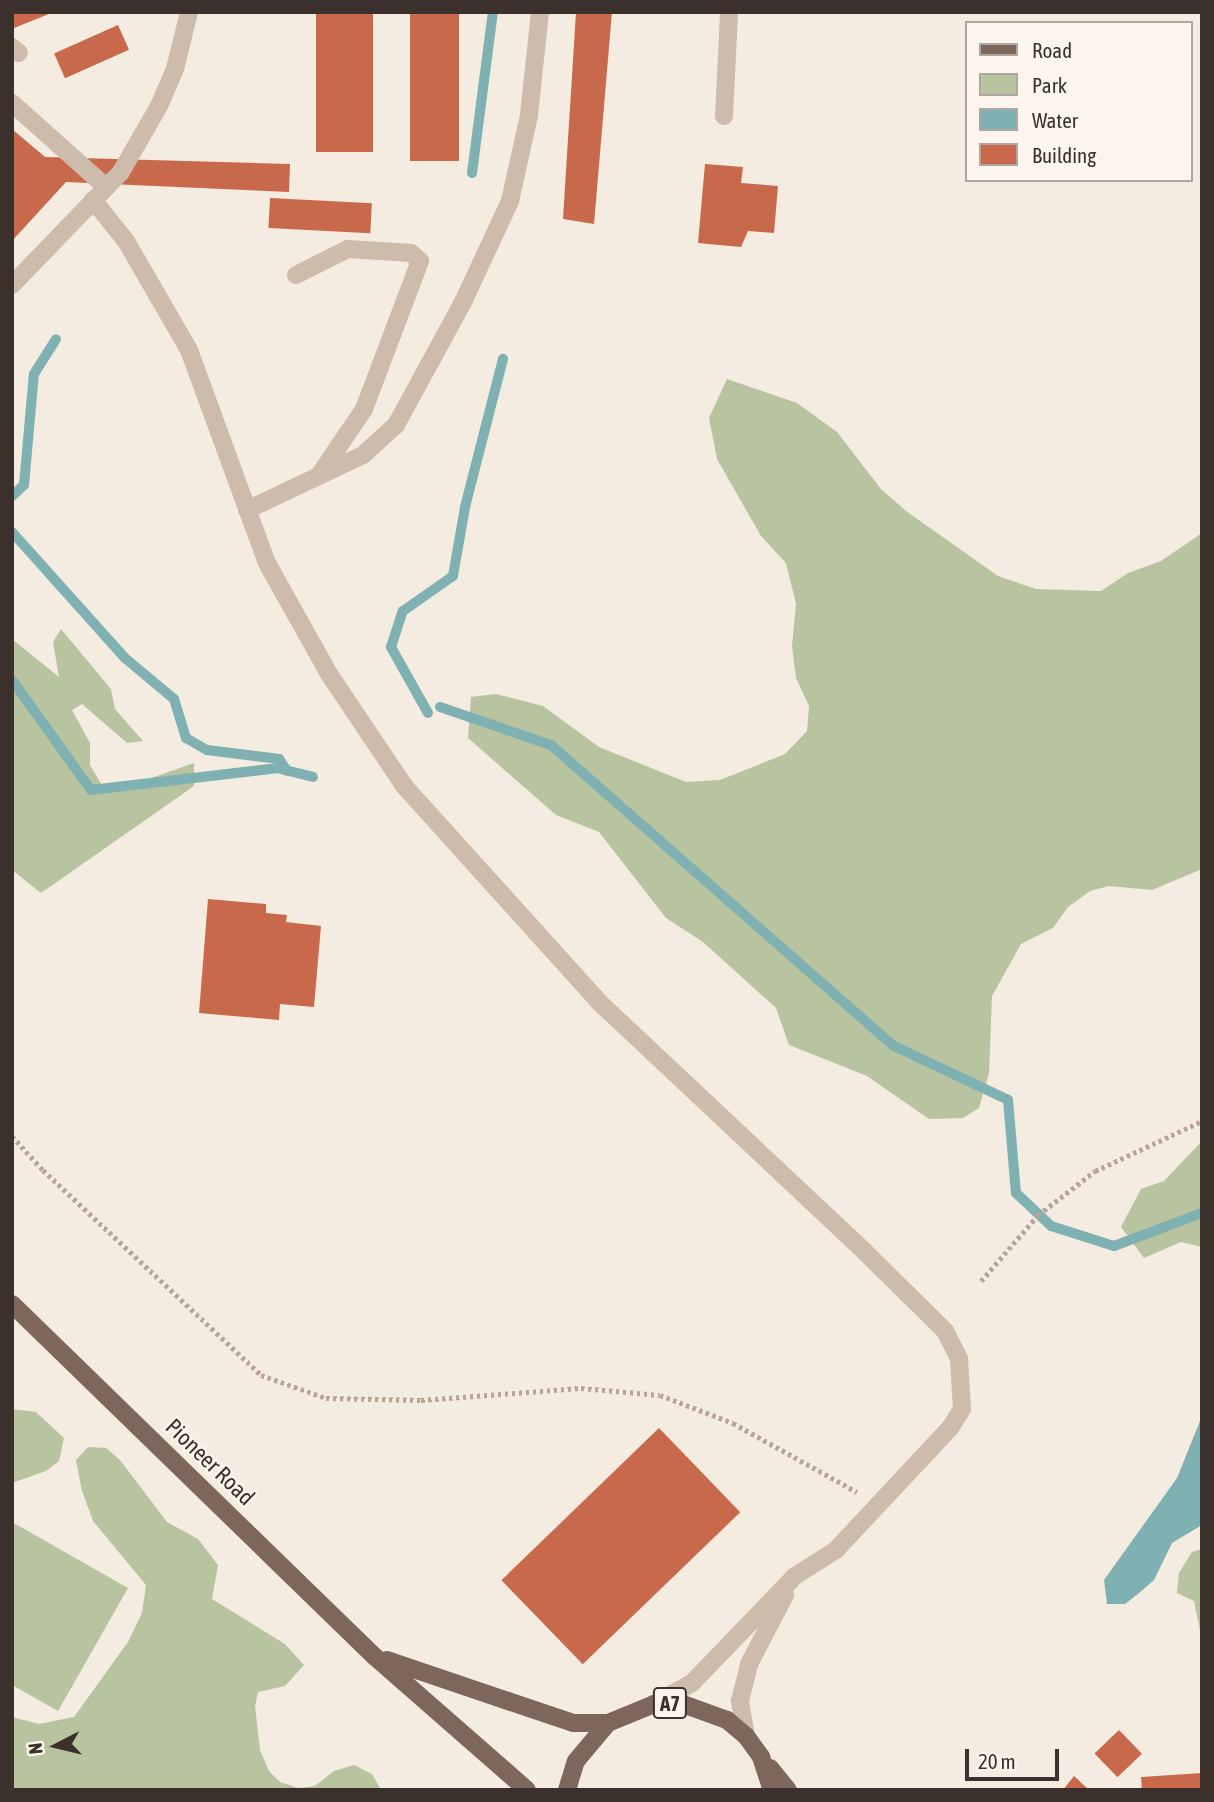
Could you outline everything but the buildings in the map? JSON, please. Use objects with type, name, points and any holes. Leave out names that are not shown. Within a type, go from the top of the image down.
[{"type":"main road","name":"Pioneer Road","points":[[12,1304],[374,1656],[527,1790]]},
{"type":"main road","name":"Pioneer Road","points":[[374,1656],[573,1723],[608,1723]]},
{"type":"main road","name":"A7","points":[[567,1790],[576,1761],[608,1723],[654,1704],[704,1709],[746,1736],[788,1790]]},
{"type":"main road","name":"A7","points":[[761,1757],[772,1790]]},
{"type":"lane","points":[[12,285],[121,172],[159,106],[175,69],[189,12]]},
{"type":"lane","points":[[247,510],[363,455],[396,425],[463,302],[510,201],[529,115],[540,12]]},
{"type":"lane","points":[[724,116],[729,12]]},
{"type":"lane","points":[[12,103],[99,194],[189,350],[267,563],[329,674],[405,787],[599,1002],[945,1331],[959,1359],[962,1409],[879,1506],[836,1550],[794,1576],[692,1683],[654,1704]]},
{"type":"lane","points":[[296,275],[348,249],[411,253],[421,261],[364,410],[320,474]]},
{"type":"lane","points":[[746,1736],[740,1701],[749,1664],[794,1576]]},
{"type":"path","points":[[981,1281],[1038,1215],[1095,1171],[1202,1121]]},
{"type":"path","points":[[12,1136],[43,1170],[261,1375],[327,1398],[421,1401],[581,1388],[660,1395],[733,1423],[879,1506]]},
{"type":"green space","points":[[727,379],[797,403],[837,432],[881,489],[906,511],[998,576],[1036,589],[1101,591],[1128,573],[1161,561],[1202,533],[1202,869],[1152,890],[1109,886],[1090,891],[1068,907],[1053,928],[1021,944],[992,996],[989,1073],[979,1108],[963,1118],[929,1119],[867,1076],[789,1045],[776,1008],[703,942],[666,918],[599,832],[556,815],[468,738],[471,697],[496,694],[543,706],[599,747],[686,782],[720,780],[785,754],[807,731],[809,706],[796,678],[792,646],[796,604],[786,563],[761,536],[717,459],[709,418]]},
{"type":"green space","points":[[61,629],[111,689],[115,709],[143,741],[127,743],[82,704],[72,710],[90,743],[90,765],[103,787],[131,785],[194,763],[194,786],[41,893],[12,870],[12,639],[59,677],[53,642]]},
{"type":"green space","points":[[1202,1141],[1202,1247],[1181,1242],[1144,1258],[1121,1227],[1141,1189],[1164,1181]]},
{"type":"green space","points":[[12,1409],[36,1412],[64,1438],[59,1461],[46,1471],[12,1483]]},
{"type":"green space","points":[[88,1447],[106,1448],[120,1460],[167,1522],[198,1539],[218,1565],[212,1599],[285,1644],[304,1665],[285,1686],[258,1692],[255,1706],[260,1750],[269,1771],[280,1782],[298,1788],[315,1786],[334,1771],[354,1765],[372,1774],[381,1790],[12,1790],[12,1717],[39,1724],[74,1717],[128,1642],[142,1613],[146,1585],[93,1521],[82,1491],[76,1460]]},
{"type":"green space","points":[[12,1522],[128,1588],[58,1711],[12,1685]]},
{"type":"green space","points":[[1202,1549],[1202,1640],[1194,1601],[1177,1593],[1179,1573],[1192,1552]]},
{"type":"water","points":[[1202,1416],[1202,1525],[1172,1543],[1154,1580],[1139,1593],[1125,1604],[1107,1604],[1104,1580],[1177,1478]]},
{"type":"waterway","points":[[472,173],[493,12]]},
{"type":"waterway","points":[[12,496],[24,485],[34,374],[56,339]]},
{"type":"waterway","points":[[428,713],[391,647],[403,611],[453,576],[465,507],[503,359]]},
{"type":"waterway","points":[[12,532],[125,658],[174,699],[186,738],[207,750],[279,759],[287,771]]},
{"type":"waterway","points":[[12,680],[91,790],[277,768],[313,777]]},
{"type":"waterway","points":[[440,707],[551,745],[894,1046],[1008,1100],[1016,1193],[1051,1226],[1114,1246],[1202,1213]]}]
